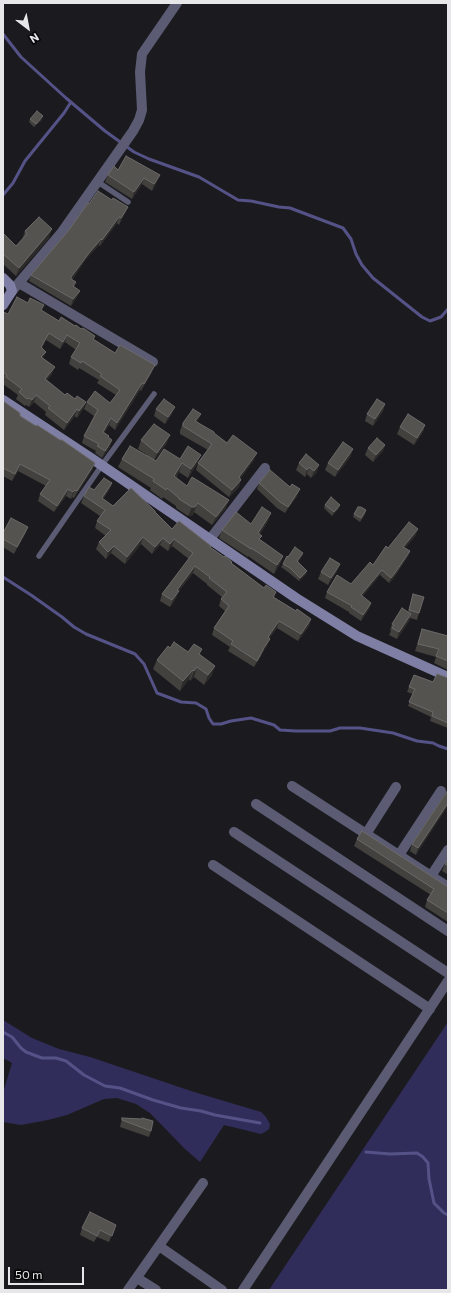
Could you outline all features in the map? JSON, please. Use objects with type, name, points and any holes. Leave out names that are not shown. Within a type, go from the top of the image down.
[{"type":"street","points":[[3,305],[12,291],[62,232],[129,138],[139,120],[142,110],[140,72],[142,54],[177,3]]},
{"type":"street","points":[[3,278],[10,286],[12,291]]},
{"type":"street","points":[[19,283],[153,362]]},
{"type":"street","points":[[3,400],[102,465],[296,598],[357,636],[448,678]]},
{"type":"street","points":[[210,539],[266,468]]},
{"type":"street","points":[[292,786],[448,887]]},
{"type":"street","points":[[366,834],[396,787]]},
{"type":"street","points":[[399,855],[441,791]]},
{"type":"street","points":[[256,804],[448,931]]},
{"type":"street","points":[[234,832],[448,973]]},
{"type":"street","points":[[431,876],[448,850]]},
{"type":"street","points":[[213,865],[430,1009]]},
{"type":"street","points":[[243,1290],[448,981]]},
{"type":"street","points":[[128,1290],[203,1184]]},
{"type":"street","points":[[159,1246],[222,1290]]},
{"type":"street","points":[[137,1278],[156,1290]]},
{"type":"lane","points":[[98,182],[128,202]]},
{"type":"lane","points":[[39,556],[102,465],[154,394]]},
{"type":"shaded area","points":[[3,1020],[32,1038],[59,1049],[90,1057],[194,1092],[261,1112],[270,1124],[269,1129],[261,1134],[224,1125],[200,1162],[150,1113],[136,1104],[117,1098],[104,1099],[67,1115],[48,1120],[21,1125],[3,1122],[3,1093],[12,1063],[3,1058]]},
{"type":"shaded area","points":[[448,1022],[448,1290],[269,1290]]},
{"type":"building","points":[[37,111],[43,116],[36,124],[30,119]]},
{"type":"building","points":[[126,156],[160,175],[154,184],[144,178],[134,192],[108,175],[114,166],[118,170]]},
{"type":"building","points":[[98,191],[112,200],[113,198],[128,207],[121,218],[119,217],[71,277],[71,279],[76,282],[73,286],[80,291],[73,299],[31,275],[69,230]]},
{"type":"building","points":[[39,217],[52,229],[19,268],[3,254],[3,233],[16,246],[27,234],[25,231]]},
{"type":"building","points":[[17,297],[28,303],[30,298],[44,305],[41,310],[59,321],[61,317],[81,329],[83,328],[95,336],[93,339],[115,353],[120,345],[155,365],[144,384],[142,383],[117,423],[111,418],[103,432],[112,440],[105,451],[97,446],[99,444],[84,436],[98,410],[87,402],[95,391],[110,403],[120,390],[100,376],[102,374],[82,361],[81,363],[71,357],[80,343],[67,335],[63,342],[49,333],[41,347],[46,352],[41,357],[55,367],[45,379],[65,395],[67,393],[75,399],[77,396],[86,402],[79,411],[77,409],[67,423],[48,408],[50,406],[36,395],[32,400],[29,398],[27,399],[19,392],[22,389],[6,377],[7,375],[3,372],[3,312],[8,314]]},
{"type":"building","points":[[164,399],[175,407],[168,417],[156,409]]},
{"type":"building","points":[[377,399],[385,404],[375,419],[367,414]]},
{"type":"building","points":[[3,401],[20,413],[20,416],[62,440],[95,463],[77,491],[75,490],[73,492],[68,489],[57,506],[40,494],[50,480],[20,464],[15,474],[3,468]]},
{"type":"building","points":[[193,409],[201,414],[195,421],[214,432],[227,443],[233,435],[257,453],[239,477],[241,480],[232,490],[198,463],[212,444],[183,426],[183,423]]},
{"type":"building","points":[[408,414],[425,425],[417,438],[400,427]]},
{"type":"building","points":[[154,424],[170,435],[157,453],[141,440]]},
{"type":"building","points":[[377,438],[385,445],[376,455],[368,448]]},
{"type":"building","points":[[343,442],[353,449],[338,470],[328,463]]},
{"type":"building","points":[[130,446],[156,461],[164,449],[180,459],[188,446],[201,455],[191,469],[182,463],[174,476],[187,486],[192,477],[229,500],[216,517],[198,503],[195,507],[192,507],[179,499],[167,488],[166,490],[153,481],[154,479],[122,459]]},
{"type":"building","points":[[306,454],[319,465],[314,471],[309,467],[307,470],[299,463]]},
{"type":"building","points":[[270,470],[290,487],[292,484],[300,489],[288,507],[280,502],[259,483]]},
{"type":"building","points":[[104,478],[112,483],[102,498],[113,506],[131,488],[172,529],[179,521],[211,546],[210,547],[224,557],[225,556],[232,562],[231,563],[264,588],[266,585],[276,592],[273,597],[296,611],[297,609],[311,619],[301,634],[279,621],[268,637],[270,639],[257,661],[231,644],[233,641],[214,628],[229,606],[221,599],[227,592],[195,566],[177,590],[179,591],[172,600],[162,594],[193,553],[174,539],[170,544],[163,538],[155,547],[143,537],[127,557],[114,546],[108,552],[99,542],[111,530],[97,521],[105,510],[84,496],[89,487],[94,490]]},
{"type":"building","points":[[331,497],[340,505],[334,512],[325,505]]},
{"type":"building","points":[[262,507],[271,513],[258,533],[262,536],[259,539],[283,556],[277,565],[222,530],[236,512],[251,524]]},
{"type":"building","points":[[358,507],[366,510],[361,518],[354,514]]},
{"type":"building","points":[[11,518],[28,527],[17,547],[3,539],[3,533]]},
{"type":"building","points":[[409,522],[418,529],[403,547],[410,551],[391,578],[382,570],[361,595],[371,603],[363,615],[351,607],[352,606],[327,592],[337,575],[351,584],[370,562],[373,565],[386,546],[388,548]]},
{"type":"building","points":[[295,547],[303,553],[297,561],[307,571],[300,578],[290,568],[283,564],[287,556],[288,557]]},
{"type":"building","points":[[330,558],[340,564],[331,578],[321,572]]},
{"type":"building","points":[[413,594],[424,597],[419,613],[409,610]]},
{"type":"building","points":[[402,608],[411,614],[399,632],[392,628],[394,625],[392,624]]},
{"type":"building","points":[[422,629],[448,636],[448,661],[436,656],[439,649],[418,644]]},
{"type":"building","points":[[174,642],[188,652],[194,644],[202,649],[199,654],[215,666],[208,675],[197,667],[183,681],[157,660],[168,646],[170,648]]},
{"type":"building","points":[[437,674],[448,678],[448,723],[432,716],[433,712],[409,702],[415,689],[409,687],[414,675],[433,682]]},
{"type":"building","points":[[448,790],[448,803],[418,848],[412,844]]},
{"type":"building","points":[[362,831],[448,887],[448,913],[427,900],[434,889],[357,839]]},
{"type":"building","points":[[448,859],[448,866],[445,864]]},
{"type":"building","points":[[122,1118],[142,1118],[153,1121],[151,1131],[122,1120]]},
{"type":"building","points":[[90,1212],[116,1225],[112,1236],[100,1230],[97,1236],[82,1228]]},
{"type":"waterway","points":[[3,34],[21,57],[66,98],[105,131],[134,152],[199,177],[238,200],[290,208],[343,228],[351,239],[356,254],[362,265],[373,278],[422,317],[430,321],[441,317],[448,309]]},
{"type":"waterway","points":[[3,195],[13,183],[25,161],[64,113],[71,102]]},
{"type":"waterway","points":[[3,577],[31,595],[74,627],[86,634],[135,654],[144,664],[157,693],[181,702],[196,703],[206,709],[213,724],[221,724],[251,718],[274,725],[280,730],[330,731],[340,728],[360,728],[393,733],[417,741],[433,743],[448,749]]},
{"type":"waterway","points":[[3,1032],[12,1037],[26,1052],[42,1058],[56,1058],[66,1061],[84,1075],[105,1086],[120,1088],[181,1108],[260,1123]]},
{"type":"waterway","points":[[366,1152],[390,1154],[417,1153],[423,1157],[428,1163],[429,1179],[434,1203],[448,1215]]}]
